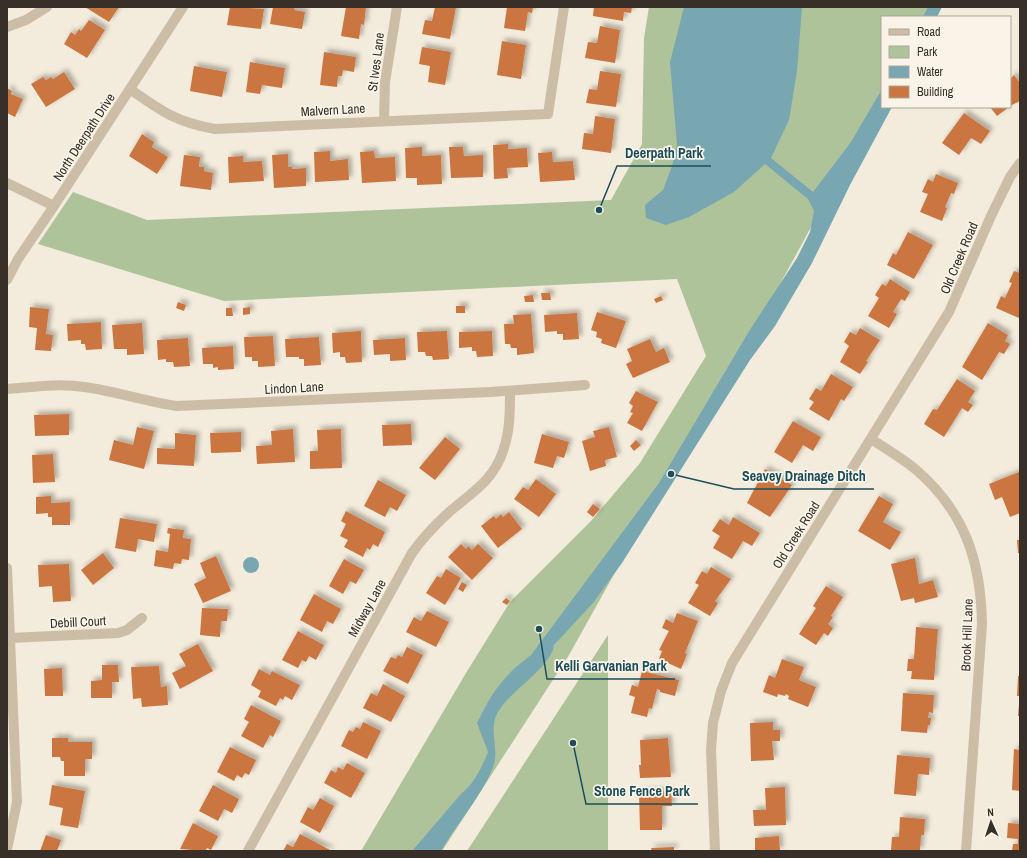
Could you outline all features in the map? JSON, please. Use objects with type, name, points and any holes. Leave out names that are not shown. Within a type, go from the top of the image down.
[{"type":"street","points":[[7,27],[26,20],[47,7]]},
{"type":"street","name":"North Deerpath Drive","points":[[7,280],[18,259],[183,7]]},
{"type":"street","name":"St Ives Lane","points":[[384,120],[385,82],[397,7]]},
{"type":"street","name":"Malvern Lane","points":[[130,89],[165,114],[190,124],[215,129],[384,120],[548,114],[564,7]]},
{"type":"street","name":"Old Creek Road","points":[[716,851],[711,750],[713,723],[721,691],[732,663],[949,312],[1004,190],[1020,163]]},
{"type":"street","points":[[7,183],[54,206]]},
{"type":"street","name":"Lindon Lane","points":[[7,389],[83,386],[122,393],[161,404],[177,406],[510,391],[584,385]]},
{"type":"street","name":"Midway Lane","points":[[248,851],[412,553],[421,540],[447,514],[480,488],[495,469],[503,452],[509,430],[510,391]]},
{"type":"street","name":"Brook Hill Lane","points":[[871,439],[912,467],[947,502],[961,524],[976,562],[982,594],[982,624],[966,851]]},
{"type":"street","points":[[7,568],[17,802],[7,849]]},
{"type":"street","name":"Debill Court","points":[[10,638],[118,633],[126,630],[142,618]]},
{"type":"green space","points":[[649,7],[931,7],[926,16],[881,16],[881,99],[720,394],[631,544],[569,655],[442,851],[361,851],[466,673],[510,602],[591,521],[640,463],[706,356],[677,279],[224,301],[38,244],[73,192],[147,220],[611,200],[642,144],[644,38]]},
{"type":"green space","points":[[608,635],[608,851],[467,851]]},
{"type":"water","points":[[684,7],[802,7],[797,71],[789,120],[771,158],[813,192],[851,142],[881,91],[881,108],[891,108],[850,185],[812,263],[775,326],[750,360],[622,563],[593,603],[554,645],[551,653],[539,670],[506,701],[496,715],[494,721],[495,759],[493,768],[475,801],[441,851],[412,851],[466,790],[480,769],[488,752],[477,723],[493,693],[513,670],[531,655],[659,483],[751,328],[797,258],[810,232],[814,211],[808,199],[765,164],[734,192],[689,217],[666,225],[646,218],[645,205],[663,190],[672,166],[677,145],[670,62]]},
{"type":"water","points":[[928,7],[942,7],[938,16],[924,16]]},
{"type":"water","points":[[251,557],[257,559],[259,565],[257,571],[251,573],[245,571],[243,565],[245,559]]},
{"type":"building","points":[[85,7],[119,7],[109,22]]},
{"type":"building","points":[[230,7],[264,9],[261,29],[227,25]]},
{"type":"building","points":[[273,7],[294,8],[294,10],[305,12],[302,29],[270,24]]},
{"type":"building","points":[[346,7],[366,7],[364,25],[361,24],[359,39],[341,36]]},
{"type":"building","points":[[435,7],[456,7],[450,39],[422,34],[425,20],[432,21]]},
{"type":"building","points":[[507,7],[533,7],[532,13],[528,12],[525,31],[504,28]]},
{"type":"building","points":[[594,7],[632,7],[631,13],[624,12],[623,21],[593,16]]},
{"type":"building","points":[[89,20],[105,30],[87,58],[64,44],[71,32],[75,35],[79,29],[81,31]]},
{"type":"building","points":[[600,26],[620,30],[615,63],[585,58],[588,42],[597,43]]},
{"type":"building","points":[[502,41],[526,45],[521,79],[497,75]]},
{"type":"building","points":[[422,47],[451,52],[445,85],[428,82],[430,66],[419,64]]},
{"type":"building","points":[[324,52],[356,57],[354,72],[343,70],[342,76],[338,76],[337,87],[320,85]]},
{"type":"building","points":[[250,62],[285,68],[282,88],[262,85],[260,94],[246,92]]},
{"type":"building","points":[[194,66],[227,72],[222,97],[190,91]]},
{"type":"building","points":[[600,71],[621,74],[616,107],[586,103],[589,89],[597,90]]},
{"type":"building","points":[[64,72],[75,89],[46,107],[31,84],[43,77],[46,80],[51,77],[53,79]]},
{"type":"building","points":[[1014,75],[1020,83],[1020,101],[1011,106],[1011,78]]},
{"type":"building","points":[[7,88],[12,91],[11,94],[23,99],[15,117],[7,113]]},
{"type":"building","points":[[991,108],[1008,108],[997,116]]},
{"type":"building","points":[[964,113],[990,131],[981,144],[971,138],[959,155],[942,143]]},
{"type":"building","points":[[595,116],[615,119],[611,153],[582,149],[584,133],[593,134]]},
{"type":"building","points":[[142,134],[154,142],[152,147],[168,157],[157,174],[129,156]]},
{"type":"building","points":[[508,144],[508,149],[527,148],[528,167],[507,168],[508,178],[494,179],[493,145]]},
{"type":"building","points":[[422,147],[422,156],[441,155],[442,184],[417,185],[417,178],[406,178],[405,148]]},
{"type":"building","points":[[449,147],[463,147],[464,156],[483,155],[483,177],[451,178]]},
{"type":"building","points":[[330,151],[330,161],[348,159],[349,180],[315,182],[314,152]]},
{"type":"building","points":[[374,151],[375,158],[395,157],[396,181],[362,183],[360,152]]},
{"type":"building","points":[[552,152],[553,162],[573,161],[575,180],[540,182],[538,153]]},
{"type":"building","points":[[288,154],[288,167],[292,167],[292,169],[306,168],[306,186],[274,188],[272,155]]},
{"type":"building","points":[[184,155],[200,157],[199,167],[204,167],[204,171],[213,173],[211,190],[180,186]]},
{"type":"building","points":[[243,156],[243,162],[262,161],[264,181],[229,183],[228,157]]},
{"type":"building","points":[[936,174],[958,183],[954,194],[951,193],[945,207],[947,208],[942,221],[920,212],[928,194],[922,192],[928,179],[933,182]]},
{"type":"building","points":[[908,232],[933,245],[914,279],[887,265],[893,253],[896,255]]},
{"type":"building","points":[[1014,271],[1020,273],[1019,318],[996,308],[1001,296],[1005,298],[1012,283],[1009,282]]},
{"type":"building","points":[[890,279],[910,292],[905,301],[901,299],[893,312],[897,314],[889,328],[868,316],[879,298],[875,295],[882,284],[886,286]]},
{"type":"building","points":[[541,293],[550,293],[551,300],[542,300]]},
{"type":"building","points":[[533,295],[534,302],[525,302],[524,296]]},
{"type":"building","points":[[661,296],[663,300],[656,303],[654,299]]},
{"type":"building","points":[[178,302],[186,305],[184,311],[176,308]]},
{"type":"building","points":[[456,306],[465,306],[465,313],[456,313]]},
{"type":"building","points":[[30,307],[49,309],[46,334],[53,335],[51,351],[35,350],[37,328],[29,327]]},
{"type":"building","points":[[250,307],[250,314],[243,315],[243,308]]},
{"type":"building","points":[[226,308],[232,308],[233,316],[226,316]]},
{"type":"building","points":[[597,312],[626,321],[616,348],[601,343],[602,339],[596,337],[597,332],[591,330]]},
{"type":"building","points":[[577,313],[579,339],[563,340],[563,334],[557,334],[557,331],[545,332],[544,315]]},
{"type":"building","points":[[531,314],[534,353],[517,355],[517,348],[511,348],[510,344],[505,344],[504,324],[514,324],[513,315]]},
{"type":"building","points":[[101,322],[102,349],[86,350],[85,344],[81,344],[81,340],[68,341],[67,324]]},
{"type":"building","points":[[142,323],[144,354],[127,355],[127,349],[114,349],[112,325]]},
{"type":"building","points":[[988,323],[1008,335],[1005,341],[1010,344],[1004,354],[999,352],[982,380],[962,367]]},
{"type":"building","points":[[860,328],[880,340],[866,361],[868,362],[860,374],[840,362],[849,346],[844,342],[850,332],[856,335]]},
{"type":"building","points":[[361,331],[362,362],[346,363],[345,357],[340,357],[340,352],[333,353],[332,333]]},
{"type":"building","points":[[447,331],[449,359],[433,360],[432,356],[426,356],[425,352],[418,352],[417,332]]},
{"type":"building","points":[[492,331],[493,356],[477,357],[476,351],[472,351],[472,347],[459,348],[459,332]]},
{"type":"building","points":[[273,336],[275,366],[258,367],[258,361],[252,361],[252,357],[245,357],[244,337]]},
{"type":"building","points":[[319,337],[321,365],[304,366],[304,359],[299,359],[299,357],[286,357],[285,339]]},
{"type":"building","points":[[188,338],[190,366],[174,367],[173,362],[166,362],[166,359],[158,360],[157,340]]},
{"type":"building","points":[[405,338],[406,360],[390,361],[390,354],[374,355],[373,340]]},
{"type":"building","points":[[650,339],[656,352],[664,348],[670,362],[633,378],[626,364],[632,361],[627,349]]},
{"type":"building","points":[[233,346],[234,369],[218,370],[218,367],[213,368],[213,364],[203,364],[202,348]]},
{"type":"building","points":[[831,374],[853,387],[844,401],[841,399],[829,421],[809,409],[814,402],[809,399],[816,388],[821,391]]},
{"type":"building","points":[[957,379],[975,391],[968,402],[973,405],[968,412],[962,408],[944,437],[924,424],[933,409],[937,410]]},
{"type":"building","points":[[636,391],[658,402],[642,431],[627,423],[633,413],[630,412],[633,406],[629,403]]},
{"type":"building","points":[[69,414],[69,435],[35,436],[34,415]]},
{"type":"building","points":[[793,421],[821,437],[813,451],[803,445],[792,463],[774,452]]},
{"type":"building","points":[[411,424],[412,445],[383,446],[382,425]]},
{"type":"building","points":[[137,427],[154,431],[144,469],[109,460],[114,440],[133,445]]},
{"type":"building","points":[[609,427],[617,457],[605,460],[606,466],[590,471],[582,441],[595,437],[593,431]]},
{"type":"building","points":[[293,429],[295,462],[257,464],[256,446],[272,445],[271,431]]},
{"type":"building","points":[[341,429],[342,468],[310,469],[310,451],[318,451],[317,430]]},
{"type":"building","points":[[241,432],[241,452],[211,453],[210,433]]},
{"type":"building","points":[[175,433],[196,435],[194,466],[157,464],[157,448],[175,449]]},
{"type":"building","points":[[542,434],[569,442],[564,458],[557,456],[553,468],[534,463]]},
{"type":"building","points":[[445,437],[460,449],[435,480],[419,468]]},
{"type":"building","points":[[636,440],[641,445],[634,451],[630,446]]},
{"type":"building","points":[[53,454],[55,482],[33,483],[32,455]]},
{"type":"building","points":[[765,469],[792,485],[770,517],[747,503]]},
{"type":"building","points":[[1019,472],[1020,513],[1010,517],[1002,497],[995,500],[989,484]]},
{"type":"building","points":[[536,479],[556,494],[539,517],[514,499],[523,487],[528,490]]},
{"type":"building","points":[[378,480],[406,495],[397,511],[390,507],[385,517],[364,506]]},
{"type":"building","points":[[51,496],[51,503],[70,502],[70,525],[52,525],[52,517],[48,517],[48,513],[36,514],[36,497]]},
{"type":"building","points":[[879,496],[893,504],[883,522],[901,532],[890,550],[858,531]]},
{"type":"building","points":[[593,504],[600,509],[593,517],[587,512]]},
{"type":"building","points":[[346,511],[385,532],[378,547],[373,544],[370,550],[367,548],[363,557],[344,547],[348,540],[340,536],[346,524],[341,521]]},
{"type":"building","points":[[509,512],[522,529],[498,548],[481,526],[494,516],[496,519],[501,514],[503,517]]},
{"type":"building","points":[[733,517],[760,533],[752,546],[743,541],[732,559],[713,548],[720,536],[712,531],[720,519],[729,525]]},
{"type":"building","points":[[120,518],[157,524],[154,542],[138,539],[136,552],[115,548]]},
{"type":"building","points":[[168,528],[184,530],[183,538],[191,539],[189,560],[182,559],[181,564],[174,563],[173,569],[154,566],[156,550],[168,552],[170,534],[167,533]]},
{"type":"building","points":[[1017,540],[1020,540],[1020,553],[1018,553]]},
{"type":"building","points":[[461,544],[466,549],[468,546],[472,550],[478,544],[493,558],[472,580],[448,557]]},
{"type":"building","points":[[103,553],[114,568],[93,585],[81,570]]},
{"type":"building","points":[[216,556],[231,591],[203,603],[194,584],[206,578],[200,563]]},
{"type":"building","points":[[915,558],[919,584],[933,580],[938,597],[915,603],[914,598],[901,601],[891,564]]},
{"type":"building","points":[[344,559],[364,570],[356,584],[350,581],[343,594],[329,586]]},
{"type":"building","points":[[69,564],[71,601],[53,602],[52,586],[39,587],[38,565]]},
{"type":"building","points":[[711,567],[731,579],[715,601],[718,603],[710,616],[688,603],[699,585],[695,583],[702,571],[707,574]]},
{"type":"building","points":[[446,569],[461,578],[445,605],[426,593],[437,576],[441,578]]},
{"type":"building","points":[[462,582],[467,585],[463,592],[458,589]]},
{"type":"building","points":[[826,586],[843,597],[831,616],[833,617],[828,624],[833,628],[828,636],[824,633],[816,645],[799,634],[816,608],[813,606]]},
{"type":"building","points":[[314,594],[341,609],[333,624],[327,621],[322,632],[300,620]]},
{"type":"building","points":[[506,598],[510,601],[507,605],[502,602]]},
{"type":"building","points":[[202,608],[228,609],[227,621],[221,621],[220,637],[200,635]]},
{"type":"building","points":[[427,611],[449,622],[436,647],[406,632],[414,617],[421,621]]},
{"type":"building","points":[[677,613],[698,621],[685,653],[687,654],[681,669],[659,659],[662,651],[659,650],[669,631],[662,628],[666,619],[673,623]]},
{"type":"building","points":[[916,627],[938,629],[934,680],[911,679],[912,671],[907,671],[908,659],[914,659]]},
{"type":"building","points":[[298,631],[324,645],[316,660],[309,656],[306,662],[302,660],[298,668],[282,660]]},
{"type":"building","points":[[198,644],[213,671],[180,689],[172,673],[186,666],[179,654]]},
{"type":"building","points":[[407,647],[423,655],[408,684],[383,671],[391,657],[396,659],[398,655],[402,657]]},
{"type":"building","points":[[782,659],[804,667],[799,680],[816,687],[808,707],[788,699],[789,696],[786,694],[785,696],[778,694],[777,697],[763,692],[769,675],[775,678]]},
{"type":"building","points":[[102,665],[118,665],[119,682],[112,682],[112,698],[91,698],[91,681],[102,680]]},
{"type":"building","points":[[159,666],[161,687],[167,686],[168,705],[142,707],[141,698],[133,699],[131,667]]},
{"type":"building","points":[[62,668],[63,696],[45,696],[44,669]]},
{"type":"building","points":[[259,669],[270,675],[272,671],[300,685],[292,700],[285,696],[283,700],[280,698],[276,706],[258,697],[261,691],[251,685]]},
{"type":"building","points":[[642,671],[679,680],[675,696],[660,692],[660,690],[657,689],[652,709],[649,708],[647,717],[631,713],[635,697],[629,695],[632,685],[638,687]]},
{"type":"building","points":[[1018,676],[1020,676],[1020,696],[1017,696]]},
{"type":"building","points":[[383,684],[405,696],[391,722],[363,708],[371,693],[377,696]]},
{"type":"building","points":[[903,693],[934,695],[933,713],[929,712],[928,718],[931,718],[927,733],[901,731]]},
{"type":"building","points":[[1019,704],[1020,716],[1018,716]]},
{"type":"building","points":[[251,705],[281,721],[273,737],[270,735],[263,748],[241,736],[249,722],[244,719]]},
{"type":"building","points":[[363,722],[381,731],[367,759],[341,746],[349,730],[353,732],[356,727],[360,729]]},
{"type":"building","points":[[773,722],[773,730],[780,730],[780,741],[772,741],[774,760],[751,761],[750,723]]},
{"type":"building","points":[[52,738],[68,738],[68,742],[92,742],[92,759],[85,759],[85,776],[64,776],[64,761],[61,761],[60,757],[52,757]]},
{"type":"building","points":[[668,738],[671,777],[640,778],[640,740]]},
{"type":"building","points":[[230,747],[256,760],[249,775],[245,773],[242,778],[237,775],[234,781],[217,772]]},
{"type":"building","points":[[1014,749],[1020,750],[1020,791],[1012,790]]},
{"type":"building","points":[[897,755],[930,758],[929,775],[918,774],[916,796],[894,794]]},
{"type":"building","points":[[347,763],[365,773],[351,798],[324,783],[331,770],[336,773],[338,767],[343,770]]},
{"type":"building","points":[[52,785],[85,791],[78,828],[60,825],[63,808],[49,805]]},
{"type":"building","points":[[213,785],[239,799],[232,813],[224,809],[218,821],[199,811]]},
{"type":"building","points":[[785,787],[786,825],[754,826],[753,810],[766,810],[765,788]]},
{"type":"building","points":[[671,791],[672,806],[662,806],[662,830],[640,830],[639,792]]},
{"type":"building","points":[[320,798],[334,806],[320,833],[300,822],[308,807],[313,810]]},
{"type":"building","points":[[900,817],[925,819],[924,835],[921,835],[920,851],[891,850],[892,837],[899,837]]},
{"type":"building","points":[[193,823],[218,836],[211,850],[207,848],[205,851],[180,849]]},
{"type":"building","points":[[1008,823],[1020,824],[1020,851],[1012,851],[1013,844],[1018,844],[1018,839],[1007,838]]},
{"type":"building","points":[[300,834],[332,851],[283,851],[287,844],[293,847]]},
{"type":"building","points":[[46,835],[61,840],[57,851],[40,851]]},
{"type":"building","points":[[779,836],[780,851],[755,851],[755,838]]},
{"type":"building","points":[[674,847],[674,851],[652,851],[651,848]]},
{"type":"place","name":"Deerpath Park","points":[[599,210]]},
{"type":"place","name":"Seavey Drainage Ditch","points":[[671,474]]},
{"type":"place","name":"Kelli Garvanian Park","points":[[539,629]]},
{"type":"place","name":"Stone Fence Park","points":[[573,743]]}]
